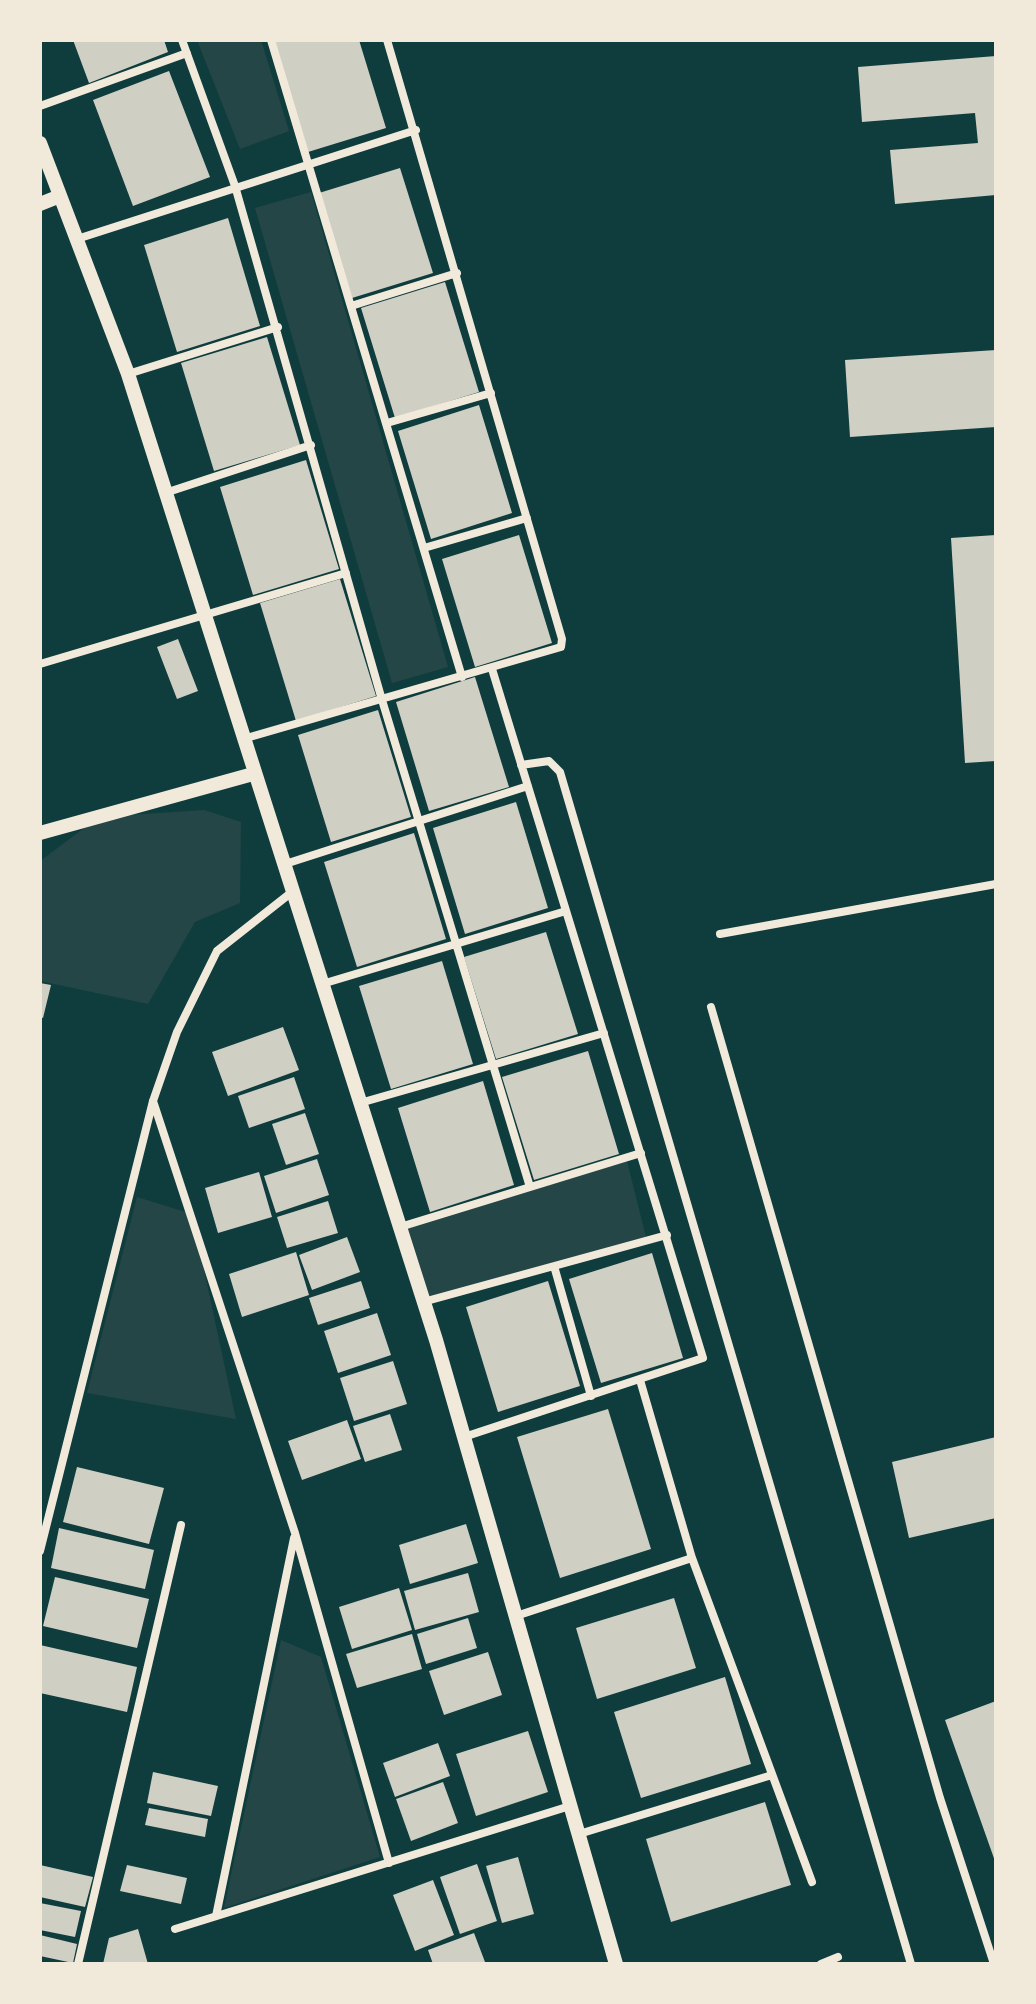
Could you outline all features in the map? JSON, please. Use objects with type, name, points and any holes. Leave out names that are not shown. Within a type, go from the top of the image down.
[{"type":"street","points":[[182,40],[235,186],[278,327],[382,700],[530,1187]]},
{"type":"street","points":[[271,40],[462,677]]},
{"type":"street","points":[[242,740],[561,647],[562,639],[416,130],[387,40]]},
{"type":"street","points":[[40,106],[187,53]]},
{"type":"street","points":[[77,239],[416,130]]},
{"type":"street","points":[[40,143],[128,374],[423,1302],[616,1964]]},
{"type":"street","points":[[40,204],[60,196]]},
{"type":"street","points":[[351,306],[457,273]]},
{"type":"street","points":[[128,374],[278,327]]},
{"type":"street","points":[[387,423],[491,393]]},
{"type":"street","points":[[165,493],[311,445]]},
{"type":"street","points":[[424,548],[527,518]]},
{"type":"street","points":[[40,664],[202,613],[346,573]]},
{"type":"street","points":[[464,1437],[703,1358],[492,669]]},
{"type":"street","points":[[521,765],[549,761],[560,772],[911,1964]]},
{"type":"street","points":[[40,833],[253,774]]},
{"type":"street","points":[[282,865],[528,786]]},
{"type":"street","points":[[720,934],[996,884]]},
{"type":"street","points":[[40,1551],[153,1101],[182,1021],[217,951],[292,892]]},
{"type":"street","points":[[321,984],[566,911]]},
{"type":"street","points":[[711,1007],[940,1798],[994,1964]]},
{"type":"street","points":[[359,1103],[604,1033]]},
{"type":"street","points":[[153,1101],[295,1533],[389,1863]]},
{"type":"street","points":[[399,1227],[641,1153]]},
{"type":"street","points":[[423,1302],[667,1235]]},
{"type":"street","points":[[554,1266],[591,1396]]},
{"type":"street","points":[[640,1380],[692,1558],[812,1882]]},
{"type":"street","points":[[78,1964],[181,1525]]},
{"type":"street","points":[[216,1916],[295,1533]]},
{"type":"street","points":[[516,1616],[692,1558]]},
{"type":"street","points":[[579,1834],[772,1775]]},
{"type":"street","points":[[175,1929],[570,1806]]},
{"type":"street","points":[[821,1964],[838,1957]]},
{"type":"shaded area","points":[[197,40],[261,40],[289,131],[240,149]]},
{"type":"shaded area","points":[[311,192],[448,667],[392,683],[255,208]]},
{"type":"shaded area","points":[[204,810],[241,822],[240,903],[195,922],[148,1004],[40,981],[40,861],[99,817]]},
{"type":"shaded area","points":[[627,1161],[646,1237],[427,1297],[403,1230]]},
{"type":"shaded area","points":[[137,1197],[192,1214],[236,1419],[87,1393]]},
{"type":"shaded area","points":[[281,1640],[321,1657],[380,1857],[224,1908]]},
{"type":"building","points":[[73,40],[164,40],[168,52],[89,83]]},
{"type":"building","points":[[274,40],[359,40],[386,128],[308,152]]},
{"type":"building","points":[[996,56],[996,195],[895,204],[890,150],[978,143],[975,113],[862,122],[858,67]]},
{"type":"building","points":[[169,71],[210,177],[133,206],[93,100]]},
{"type":"building","points":[[400,168],[433,273],[352,298],[319,193]]},
{"type":"building","points":[[228,218],[260,326],[177,352],[144,245]]},
{"type":"building","points":[[445,282],[479,392],[395,418],[361,308]]},
{"type":"building","points":[[267,337],[300,445],[214,471],[181,363]]},
{"type":"building","points":[[996,350],[996,427],[850,437],[845,360]]},
{"type":"building","points":[[479,405],[512,513],[431,539],[398,431]]},
{"type":"building","points":[[306,460],[339,569],[253,595],[220,487]]},
{"type":"building","points":[[519,535],[552,643],[475,667],[442,559]]},
{"type":"building","points":[[996,535],[996,761],[965,763],[951,538]]},
{"type":"building","points":[[340,579],[376,696],[296,721],[260,603]]},
{"type":"building","points":[[178,639],[198,691],[177,699],[157,647]]},
{"type":"building","points":[[475,677],[509,787],[429,811],[396,702]]},
{"type":"building","points":[[378,710],[411,817],[331,842],[298,735]]},
{"type":"building","points":[[516,802],[548,908],[465,934],[433,828]]},
{"type":"building","points":[[414,833],[446,939],[357,967],[324,862]]},
{"type":"building","points":[[546,932],[578,1034],[496,1059],[464,957]]},
{"type":"building","points":[[442,961],[473,1064],[391,1089],[359,986]]},
{"type":"building","points":[[40,983],[51,985],[43,1018],[40,1017]]},
{"type":"building","points":[[283,1027],[299,1070],[228,1096],[212,1052]]},
{"type":"building","points":[[588,1051],[619,1154],[534,1180],[502,1077]]},
{"type":"building","points":[[294,1077],[305,1109],[249,1128],[238,1096]]},
{"type":"building","points":[[483,1081],[514,1185],[430,1212],[398,1108]]},
{"type":"building","points":[[305,1113],[319,1154],[286,1165],[272,1124]]},
{"type":"building","points":[[317,1159],[329,1195],[276,1213],[264,1176]]},
{"type":"building","points":[[259,1172],[272,1217],[218,1233],[205,1188]]},
{"type":"building","points":[[328,1201],[338,1233],[287,1248],[277,1217]]},
{"type":"building","points":[[347,1237],[360,1272],[312,1290],[299,1255]]},
{"type":"building","points":[[296,1252],[309,1295],[242,1317],[229,1274]]},
{"type":"building","points":[[652,1253],[683,1358],[601,1383],[569,1279]]},
{"type":"building","points":[[361,1281],[370,1308],[318,1325],[309,1298]]},
{"type":"building","points":[[548,1281],[580,1386],[498,1412],[466,1307]]},
{"type":"building","points":[[377,1313],[391,1355],[338,1373],[324,1331]]},
{"type":"building","points":[[393,1361],[407,1404],[354,1421],[340,1378]]},
{"type":"building","points":[[608,1409],[651,1549],[560,1578],[517,1437]]},
{"type":"building","points":[[390,1414],[402,1450],[365,1462],[353,1426]]},
{"type":"building","points":[[347,1420],[361,1459],[302,1480],[288,1441]]},
{"type":"building","points":[[996,1437],[996,1518],[909,1538],[892,1462]]},
{"type":"building","points":[[77,1467],[164,1488],[149,1544],[63,1522]]},
{"type":"building","points":[[466,1524],[478,1563],[410,1584],[399,1545]]},
{"type":"building","points":[[59,1528],[154,1550],[145,1589],[51,1568]]},
{"type":"building","points":[[468,1573],[479,1612],[415,1630],[404,1591]]},
{"type":"building","points":[[55,1577],[149,1599],[137,1648],[43,1626]]},
{"type":"building","points":[[399,1588],[412,1630],[352,1649],[339,1607]]},
{"type":"building","points":[[674,1598],[696,1668],[597,1699],[576,1628]]},
{"type":"building","points":[[468,1618],[477,1648],[426,1664],[417,1634]]},
{"type":"building","points":[[412,1634],[422,1669],[357,1688],[346,1654]]},
{"type":"building","points":[[40,1645],[137,1667],[127,1712],[40,1693]]},
{"type":"building","points":[[488,1652],[502,1695],[444,1715],[429,1671]]},
{"type":"building","points":[[725,1677],[751,1764],[641,1798],[614,1712]]},
{"type":"building","points":[[996,1701],[996,1864],[945,1720]]},
{"type":"building","points":[[528,1731],[548,1792],[476,1816],[456,1754]]},
{"type":"building","points":[[438,1743],[450,1776],[395,1797],[383,1763]]},
{"type":"building","points":[[153,1772],[218,1786],[211,1816],[147,1803]]},
{"type":"building","points":[[443,1782],[458,1823],[411,1841],[396,1799]]},
{"type":"building","points":[[765,1802],[791,1885],[671,1922],[646,1839]]},
{"type":"building","points":[[149,1808],[208,1819],[205,1837],[145,1825]]},
{"type":"building","points":[[518,1857],[534,1914],[502,1923],[486,1866]]},
{"type":"building","points":[[477,1864],[497,1921],[460,1934],[440,1877]]},
{"type":"building","points":[[40,1865],[93,1877],[85,1907],[40,1897]]},
{"type":"building","points":[[127,1865],[187,1878],[181,1904],[120,1891]]},
{"type":"building","points":[[433,1880],[454,1935],[415,1951],[393,1895]]},
{"type":"building","points":[[40,1903],[81,1911],[75,1937],[40,1930]]},
{"type":"building","points":[[138,1929],[148,1964],[103,1964],[109,1938]]},
{"type":"building","points":[[474,1933],[485,1962],[433,1964],[428,1950]]},
{"type":"building","points":[[40,1935],[77,1944],[73,1963],[40,1956]]}]
